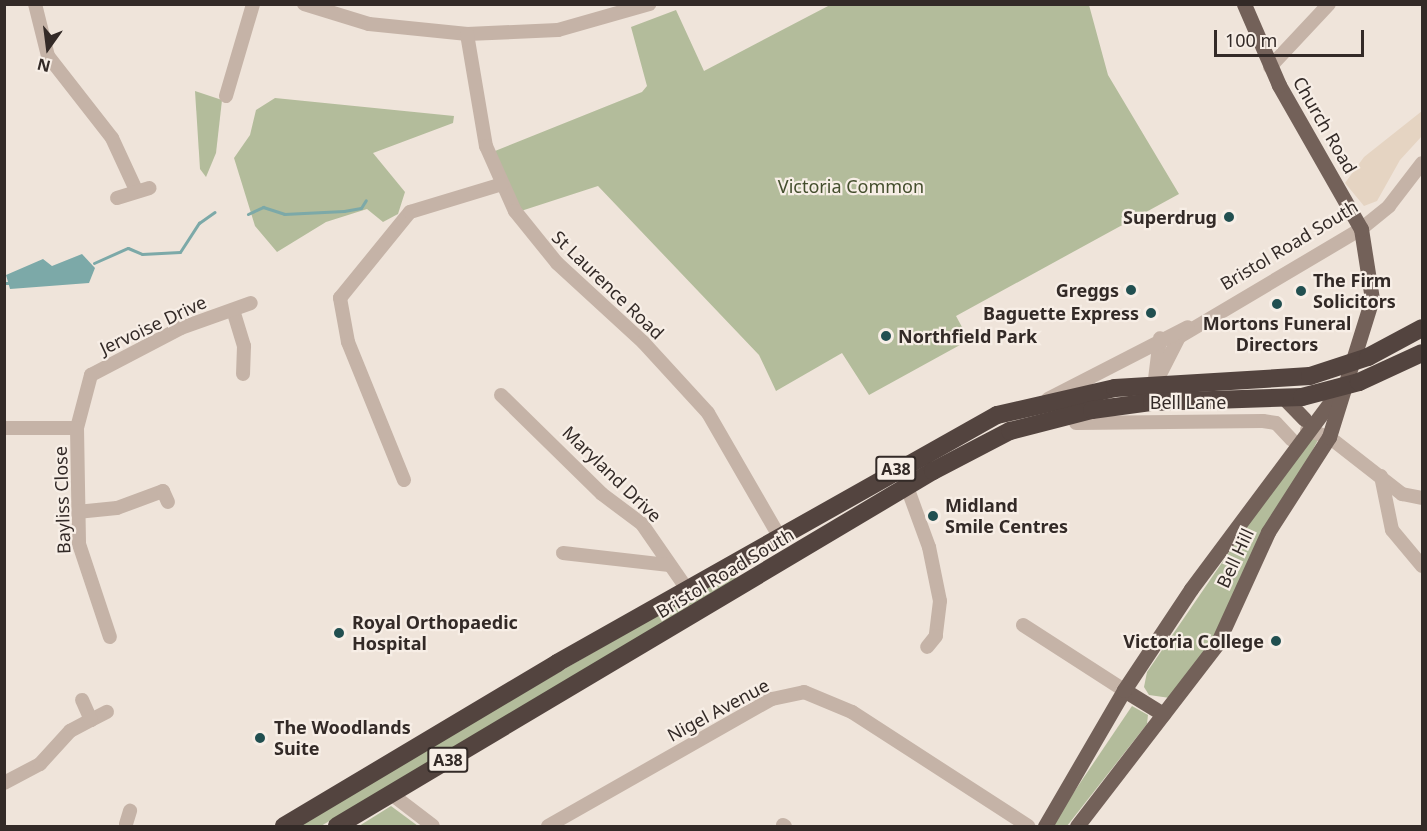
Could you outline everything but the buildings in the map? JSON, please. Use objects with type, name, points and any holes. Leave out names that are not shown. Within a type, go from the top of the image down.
[{"type":"highway","name":"A38","points":[[1155,384],[1277,381],[1342,366],[1421,330]]},
{"type":"highway","name":"A38","points":[[1152,402],[1285,399],[1322,393],[1342,387],[1422,353]]},
{"type":"highway","name":"Bristol Road South","points":[[284,826],[687,589],[980,423],[1048,400],[1155,384]]},
{"type":"highway","points":[[1152,402],[1155,384]]},
{"type":"highway","name":"Bristol Road South","points":[[337,826],[907,487],[1039,421],[1152,402]]},
{"type":"highway","points":[[779,536],[790,558]]},
{"type":"highway","points":[[725,567],[742,574],[744,586]]},
{"type":"main road","name":"Church Road","points":[[1244,4],[1270,67],[1361,230]]},
{"type":"main road","points":[[1342,387],[1342,366],[1372,299],[1361,230]]},
{"type":"main road","name":"Bell Hill","points":[[1046,826],[1124,690],[1272,475],[1322,393],[1342,366]]},
{"type":"main road","name":"Bell Hill","points":[[1272,475],[1292,440],[1342,387]]},
{"type":"main road","name":"Bell Hill","points":[[1077,826],[1107,780],[1164,714],[1217,644],[1268,532],[1329,437],[1342,387]]},
{"type":"main road","points":[[1285,399],[1305,424]]},
{"type":"main road","points":[[1124,690],[1164,714]]},
{"type":"street","points":[[35,4],[48,56],[112,138],[143,190],[117,198]]},
{"type":"street","points":[[226,96],[253,4]]},
{"type":"street","points":[[304,4],[369,24],[467,34],[558,30],[644,5]]},
{"type":"street","points":[[1270,67],[1329,4]]},
{"type":"street","name":"St Laurence Road","points":[[467,34],[481,126],[502,184],[529,233],[708,413],[779,536]]},
{"type":"street","name":"Bristol Road South","points":[[1155,384],[1179,337],[1361,230],[1389,206],[1422,163]]},
{"type":"street","points":[[404,480],[348,342],[340,298],[410,212],[502,184]]},
{"type":"street","name":"Jervoise Drive","points":[[77,428],[91,375],[181,328],[251,303]]},
{"type":"street","points":[[233,310],[244,346],[243,374]]},
{"type":"street","name":"Bristol Road South","points":[[1048,400],[1160,338],[1193,327]]},
{"type":"street","points":[[1155,384],[1160,338]]},
{"type":"street","name":"Maryland Drive","points":[[501,395],[602,494],[642,524],[687,589]]},
{"type":"street","name":"Bell Lane","points":[[1076,423],[1263,421],[1276,423],[1292,440]]},
{"type":"street","points":[[1305,424],[1329,437],[1402,494],[1422,498]]},
{"type":"street","points":[[4,428],[77,428]]},
{"type":"street","name":"Bayliss Close","points":[[77,428],[77,512],[84,569],[110,637]]},
{"type":"street","points":[[1381,476],[1392,530],[1422,566]]},
{"type":"street","points":[[907,487],[929,547],[940,601],[940,640],[927,647]]},
{"type":"street","points":[[77,512],[117,508],[163,490]]},
{"type":"street","points":[[563,553],[669,565]]},
{"type":"street","points":[[1023,625],[1124,690]]},
{"type":"street","name":"Nigel Avenue","points":[[548,826],[772,699],[804,692],[852,712],[1028,826]]},
{"type":"street","points":[[82,700],[91,720]]},
{"type":"street","points":[[4,783],[40,765],[70,731],[107,712]]},
{"type":"street","points":[[390,793],[433,826]]},
{"type":"green space","name":"Victoria Common","points":[[830,5],[1089,5],[1108,75],[1179,194],[956,316],[969,340],[869,395],[842,353],[776,391],[759,355],[598,186],[521,211],[495,151],[642,92],[647,86],[631,27],[676,10],[704,71]]},
{"type":"green space","points":[[195,91],[222,100],[216,153],[206,177],[200,169]]},
{"type":"green space","points":[[275,98],[454,116],[453,123],[373,153],[405,192],[398,214],[383,222],[367,209],[326,222],[277,252],[255,226],[234,158],[250,135],[256,110]]},
{"type":"green space","points":[[1308,437],[1319,438],[1213,639],[1170,698],[1149,695],[1144,687],[1147,672]]},
{"type":"green space","points":[[730,573],[738,580],[321,826],[294,826]]},
{"type":"green space","points":[[1132,706],[1148,715],[1147,724],[1067,826],[1051,826]]},
{"type":"green space","points":[[391,806],[418,826],[359,826]]},
{"type":"shaded area","points":[[1422,111],[1422,136],[1400,160],[1377,201],[1364,206],[1345,183],[1364,157]]},
{"type":"water","points":[[82,254],[95,268],[89,283],[10,289],[6,275],[43,259],[52,266]]},
{"type":"waterway","points":[[248,214],[263,207],[284,214],[344,211],[361,208],[366,200]]},
{"type":"waterway","points":[[94,263],[128,248],[142,254],[180,252],[199,223],[215,212]]},
{"type":"place","name":"Superdrug","points":[[1229,217]]},
{"type":"place","name":"Greggs","points":[[1131,290]]},
{"type":"place","name":"The Firm Solicitors","points":[[1301,291]]},
{"type":"place","name":"Mortons Funeral Directors","points":[[1277,304]]},
{"type":"place","name":"Baguette Express","points":[[1151,313]]},
{"type":"place","name":"Northfield Park","points":[[886,336]]},
{"type":"place","name":"Midland Smile Centres","points":[[933,516]]},
{"type":"place","name":"Royal Orthopaedic Hospital","points":[[339,633]]},
{"type":"place","name":"Victoria College","points":[[1276,641]]},
{"type":"place","name":"The Woodlands Suite","points":[[260,738]]}]
